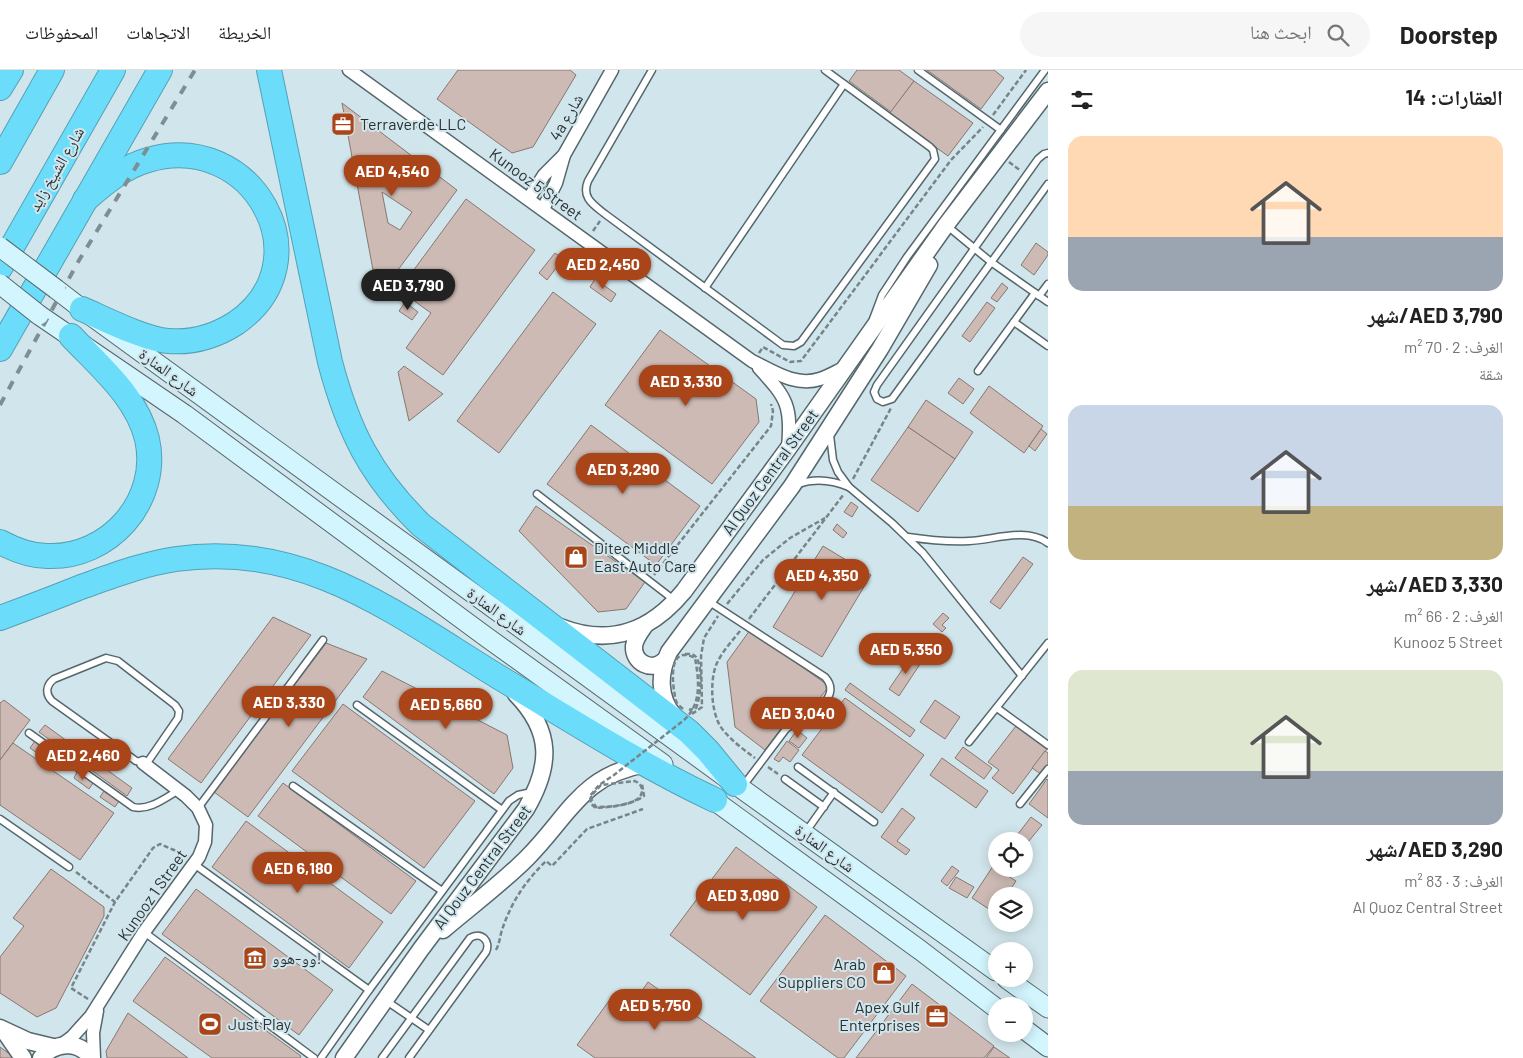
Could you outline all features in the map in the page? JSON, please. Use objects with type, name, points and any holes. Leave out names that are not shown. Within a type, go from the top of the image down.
[{"type":"highway","points":[[0,88],[10,70]]},
{"type":"highway","points":[[0,162],[52,70]]},
{"type":"highway","name":"شارع الشيخ زايد","points":[[0,268],[113,70]]},
{"type":"highway","points":[[0,350],[160,70]]},
{"type":"highway","points":[[269,70],[330,362],[352,430],[375,471],[404,508],[440,540],[689,732],[738,786]]},
{"type":"highway","points":[[82,309],[154,338],[180,342],[206,338],[230,327],[254,306],[266,291],[276,257],[276,240],[266,207],[256,192],[238,174],[215,161],[198,156],[181,155],[148,160],[119,174],[85,200]]},
{"type":"highway","points":[[0,542],[30,554],[62,556],[78,553],[107,539],[120,529],[139,503],[145,488],[149,457],[143,425],[132,405],[118,386],[72,336]]},
{"type":"highway","points":[[0,618],[116,574],[176,559],[217,556],[258,559],[302,570],[369,597],[398,613],[501,678],[646,764],[715,800]]},
{"type":"main road","name":"شارع المنارة","points":[[0,247],[82,309],[804,834],[988,965]]},
{"type":"main road","name":"شارع المنارة","points":[[0,284],[40,315],[184,414],[492,642],[715,800],[988,1002]]},
{"type":"main road","points":[[1019,987],[1046,1006]]},
{"type":"main road","points":[[1033,1036],[1048,1047]]},
{"type":"street","name":"Kunooz 5 Street","points":[[349,70],[752,360],[786,378],[802,381],[819,379],[847,366]]},
{"type":"street","name":"4a شارع","points":[[543,209],[556,183],[564,155],[612,70]]},
{"type":"street","name":"Al Quoz Central Street","points":[[544,620],[562,628],[594,635],[620,633],[645,625],[667,610],[787,450],[946,224],[1045,102]]},
{"type":"street","name":"4a شارع","points":[[528,198],[544,175],[564,155]]},
{"type":"street","name":"Al Quoz Central Street","points":[[689,732],[667,708],[661,674],[664,661],[674,642],[708,601],[792,486],[830,428],[880,349],[930,264],[946,224]]},
{"type":"street","name":"Kunooz 5 Street","points":[[752,360],[776,386],[786,402],[790,420],[787,450]]},
{"type":"street","points":[[645,625],[634,646],[636,656],[640,661],[650,666],[655,666],[664,661]]},
{"type":"street","name":"Al Qouz Central Street","points":[[344,1058],[420,949],[526,810],[536,792],[542,773],[544,755],[542,734],[528,706],[501,678]]},
{"type":"street","name":"Kunooz 1 Street","points":[[52,1050],[82,1027],[99,1005],[144,932],[194,864],[202,850],[206,825],[198,808],[179,790],[143,763]]},
{"type":"street","name":"Al Qouz Central Street","points":[[420,949],[526,858],[589,788],[616,771],[646,764]]},
{"type":"street","name":"Kunooz 1 Street","points":[[92,1058],[93,1033],[99,1005]]},
{"type":"street","points":[[2,1029],[52,1050],[71,1045],[81,1048],[92,1058]]},
{"type":"street","points":[[2,1029],[23,1058]]},
{"type":"lane","points":[[652,70],[586,185],[589,201],[783,345],[790,347],[798,345],[933,163],[934,155],[930,147],[825,70]]},
{"type":"lane","points":[[918,70],[1001,130]]},
{"type":"lane","points":[[873,328],[877,304],[886,288],[1044,70]]},
{"type":"lane","points":[[705,288],[844,84]]},
{"type":"lane","points":[[1048,153],[1038,159],[877,385],[874,392],[877,399],[883,402],[892,399],[1048,184]]},
{"type":"lane","points":[[946,224],[991,262],[1048,302]]},
{"type":"lane","points":[[978,371],[1014,322],[1048,284]]},
{"type":"lane","points":[[1014,322],[1048,346]]},
{"type":"lane","points":[[830,428],[830,447],[833,460],[838,472],[849,487],[908,538],[932,564],[1022,676]]},
{"type":"lane","points":[[792,486],[811,480],[830,480],[849,487]]},
{"type":"lane","points":[[536,494],[675,601]]},
{"type":"lane","points":[[908,538],[956,541],[1022,535],[1037,538],[1048,543]]},
{"type":"lane","points":[[708,601],[824,677],[830,684],[831,692],[828,699],[813,717],[794,723],[786,729],[738,786]]},
{"type":"lane","points":[[198,808],[323,640]]},
{"type":"lane","points":[[969,742],[1048,643]]},
{"type":"lane","points":[[111,658],[118,661],[175,705],[179,711],[178,718],[149,760],[143,763],[136,761],[52,701],[48,694],[48,685],[103,659],[111,658]]},
{"type":"lane","points":[[357,704],[502,810]]},
{"type":"lane","points":[[997,708],[1048,745]]},
{"type":"lane","points":[[29,733],[133,807],[149,806],[179,790]]},
{"type":"lane","points":[[798,766],[874,822]]},
{"type":"lane","points":[[1020,804],[1048,769]]},
{"type":"lane","points":[[785,779],[824,807]]},
{"type":"lane","points":[[293,786],[442,891]]},
{"type":"lane","points":[[321,1058],[502,810],[513,798],[523,793],[536,792]]},
{"type":"lane","points":[[804,834],[834,792]]},
{"type":"lane","points":[[0,820],[69,867]]},
{"type":"lane","points":[[194,864],[369,990]]},
{"type":"lane","points":[[144,932],[314,1058]]},
{"type":"lane","points":[[382,1058],[470,938],[477,935],[484,938],[488,945],[486,952],[409,1058]]},
{"type":"lane","points":[[384,1000],[429,1030]]},
{"type":"path","points":[[752,360],[764,347],[790,362],[800,360],[951,160],[989,121],[1026,70]]},
{"type":"path","points":[[586,240],[605,214]]},
{"type":"path","points":[[650,581],[771,426],[773,411],[770,398]]},
{"type":"path","points":[[586,797],[599,784],[608,782],[634,778],[643,784],[644,796],[636,802],[628,803],[605,807],[596,807],[592,801],[592,796],[601,785],[630,780],[635,781],[642,788],[642,793],[635,801],[629,803],[622,805],[596,808],[591,804],[590,796],[599,785],[607,780],[614,775],[684,720],[688,716],[692,712],[695,706],[697,702],[695,658],[689,655],[682,656],[676,659],[672,667],[676,702],[683,709],[687,710],[694,710],[696,708],[699,702],[700,687],[700,671],[697,658],[692,654],[683,654],[675,658],[671,666],[673,702],[681,713],[686,714],[691,714],[702,707],[700,656],[704,638],[722,610],[762,560],[790,538],[826,517],[717,662],[712,695],[715,712],[721,729],[748,753]]},
{"type":"path","points":[[493,955],[498,947],[502,928],[518,894],[530,877],[546,861],[552,866],[587,829],[643,810]]},
{"type":"path","points":[[99,1005],[71,988],[115,902],[153,848],[160,844],[174,850],[194,864]]},
{"type":"path","points":[[69,867],[115,902]]},
{"type":"building","points":[[458,70],[570,70],[576,75],[533,147],[512,153],[437,99]]},
{"type":"building","points":[[857,70],[899,70],[914,81],[891,112],[849,81]]},
{"type":"building","points":[[927,70],[994,70],[1004,78],[981,109]]},
{"type":"building","points":[[914,81],[973,123],[948,156],[889,114]]},
{"type":"building","points":[[342,103],[457,190],[378,297]],"holes":[[[382,192],[412,212],[400,230],[388,223]]]},
{"type":"building","points":[[466,199],[535,250],[443,375],[406,348],[431,313],[399,290]]},
{"type":"building","points":[[1036,243],[1048,252],[1048,255],[1034,275],[1021,265]]},
{"type":"building","points":[[555,253],[563,259],[547,280],[539,273]]},
{"type":"building","points":[[595,279],[616,294],[611,302],[590,287]]},
{"type":"building","points":[[1002,283],[1008,288],[997,302],[991,298]]},
{"type":"building","points":[[553,292],[596,324],[499,453],[457,421]]},
{"type":"building","points":[[405,302],[418,312],[412,320],[399,311]]},
{"type":"building","points":[[987,302],[995,308],[970,342],[962,336]]},
{"type":"building","points":[[660,330],[756,399],[759,422],[712,484],[605,405]]},
{"type":"building","points":[[404,366],[443,394],[409,421],[398,372]]},
{"type":"building","points":[[959,378],[974,389],[963,404],[948,393]]},
{"type":"building","points":[[989,386],[1043,426],[1024,453],[970,413]]},
{"type":"building","points":[[926,400],[973,432],[955,459],[908,427]]},
{"type":"building","points":[[591,425],[700,506],[656,565],[547,484]]},
{"type":"building","points":[[908,427],[955,459],[918,512],[871,480]]},
{"type":"building","points":[[1041,429],[1047,434],[1035,451],[1029,446]]},
{"type":"building","points":[[851,502],[858,507],[852,517],[844,512]]},
{"type":"building","name":"Ditec Middle East Auto Care","points":[[536,506],[645,582],[626,609],[598,612],[519,531]]},
{"type":"building","points":[[837,524],[847,533],[843,538],[833,530]]},
{"type":"building","points":[[823,546],[871,575],[822,657],[773,627]]},
{"type":"building","points":[[1023,557],[1033,564],[1000,609],[990,602]]},
{"type":"building","points":[[943,613],[949,618],[942,625],[946,628],[942,632],[933,624]]},
{"type":"building","points":[[273,617],[311,635],[201,783],[168,759]]},
{"type":"building","points":[[750,630],[829,686],[810,711],[800,703],[765,750],[735,727],[727,662]]},
{"type":"building","points":[[326,643],[367,659],[248,817],[214,792]]},
{"type":"building","points":[[913,654],[922,661],[899,696],[889,689]]},
{"type":"building","points":[[382,671],[507,735],[513,768],[494,794],[363,697]]},
{"type":"building","points":[[850,683],[915,730],[910,737],[845,690]]},
{"type":"building","points":[[845,698],[924,755],[882,813],[802,755]]},
{"type":"building","points":[[4,700],[30,720],[0,760],[0,703]]},
{"type":"building","points":[[935,700],[960,717],[945,739],[920,722]]},
{"type":"building","points":[[343,704],[475,801],[424,868],[292,771]]},
{"type":"building","points":[[45,725],[132,788],[127,796],[39,732]]},
{"type":"building","points":[[1016,726],[1047,749],[1013,794],[992,778],[999,770],[988,762]]},
{"type":"building","points":[[797,730],[807,738],[799,748],[789,741]]},
{"type":"building","points":[[35,741],[63,762],[59,769],[30,748]]},
{"type":"building","points":[[787,741],[799,750],[790,762],[783,757],[779,762],[774,759]]},
{"type":"building","points":[[13,743],[114,813],[80,860],[0,805],[0,760]]},
{"type":"building","points":[[963,747],[992,768],[984,779],[955,758]]},
{"type":"building","points":[[1045,751],[1048,753],[1048,765],[1041,774],[1032,768]]},
{"type":"building","points":[[942,758],[988,791],[976,808],[930,775]]},
{"type":"building","points":[[77,772],[93,783],[89,789],[74,778]]},
{"type":"building","points":[[1048,780],[1048,818],[1029,804]]},
{"type":"building","points":[[283,783],[416,881],[391,914],[258,816]]},
{"type":"building","points":[[104,791],[119,801],[115,807],[100,797]]},
{"type":"building","points":[[902,808],[915,818],[897,841],[910,850],[906,855],[881,837]]},
{"type":"building","points":[[1031,817],[1042,825],[1033,836],[1033,832],[1020,832]]},
{"type":"building","points":[[246,821],[383,922],[349,968],[212,867]]},
{"type":"building","points":[[736,847],[817,907],[750,995],[670,935]]},
{"type":"building","points":[[952,866],[959,871],[947,886],[941,881]]},
{"type":"building","points":[[51,869],[104,907],[104,916],[56,1008],[37,1017],[0,993],[0,957],[24,926],[13,918]]},
{"type":"building","points":[[988,874],[988,877],[1010,877],[1016,881],[1012,887],[988,887],[988,908],[972,898]]},
{"type":"building","points":[[956,877],[974,887],[967,898],[949,888]]},
{"type":"building","points":[[196,889],[333,990],[299,1035],[162,934]]},
{"type":"building","points":[[825,915],[906,976],[844,1058],[838,1058],[760,1001]]},
{"type":"building","points":[[165,957],[301,1056],[300,1058],[212,1058],[133,1001]]},
{"type":"building","points":[[648,982],[756,1058],[595,1058],[577,1045],[611,998],[624,1007],[635,992],[639,995]]},
{"type":"building","points":[[912,984],[994,1046],[984,1058],[856,1058]]},
{"type":"building","points":[[128,1013],[188,1058],[107,1058],[106,1051]]},
{"type":"building","points":[[0,1047],[15,1058],[0,1058]]},
{"type":"building","points":[[994,1047],[1010,1058],[986,1058]]},
{"type":"railway","points":[[0,405],[78,262],[195,70]]},
{"type":"place","name":"Terraverde LLC","points":[[343,124]]},
{"type":"place","name":"Ditec Middle East Auto Care","points":[[576,557]]},
{"type":"place","name":"وو-هوو!","points":[[255,958]]},
{"type":"place","name":"Arab Suppliers CO","points":[[884,973]]},
{"type":"place","name":"Apex Gulf Enterprises","points":[[937,1016]]},
{"type":"place","name":"Just Play","points":[[210,1024]]}]
